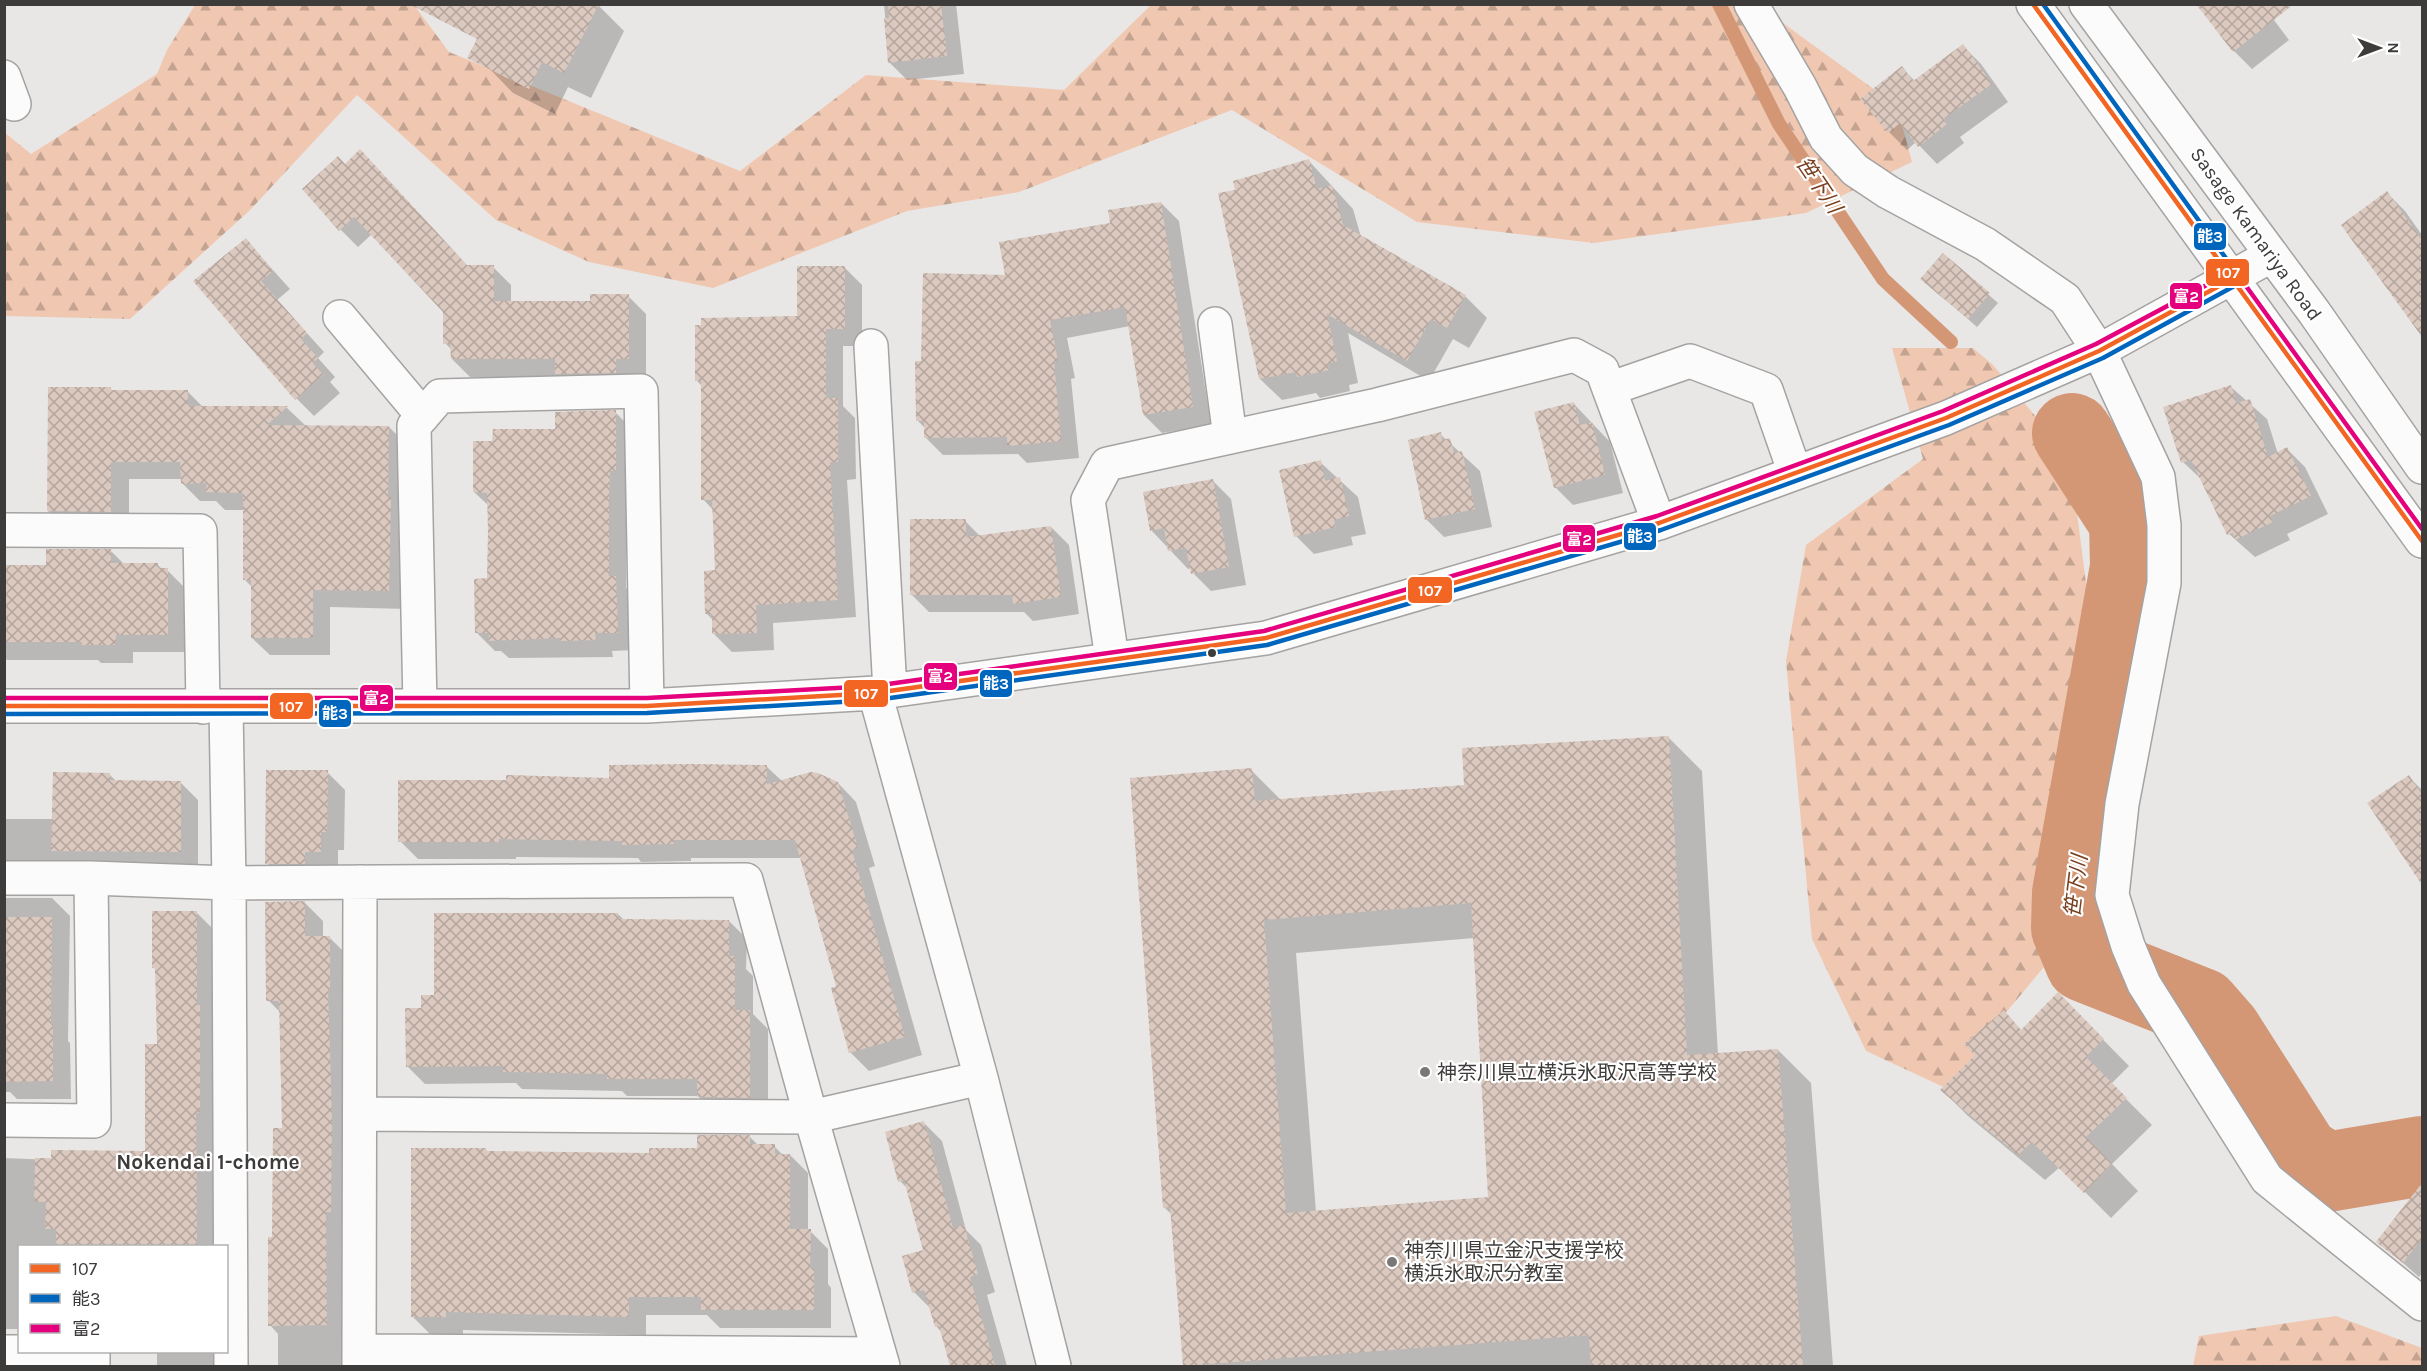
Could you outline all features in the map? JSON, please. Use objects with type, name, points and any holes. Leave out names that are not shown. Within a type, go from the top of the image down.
[{"type":"street","points":[[1750,4],[1800,87],[1826,138],[1854,170],[1888,192],[1985,244],[2065,299],[2099,351],[2158,477],[2164,525],[2164,583],[2122,804],[2112,895],[2128,946],[2144,984],[2267,1179],[2422,1304]]},
{"type":"street","points":[[2033,4],[2422,541]]},
{"type":"street","name":"Sasage Kamariya Road","points":[[2086,4],[2272,255],[2422,466]]},
{"type":"street","points":[[4,706],[647,705],[882,692],[1266,638],[1659,523],[1946,418],[2099,351],[2272,255]]},
{"type":"street","points":[[340,317],[423,416]]},
{"type":"street","points":[[1215,324],[1230,437]]},
{"type":"street","points":[[871,346],[882,692],[1054,1366]]},
{"type":"street","points":[[1112,658],[1088,500],[1107,464],[1377,405],[1574,355],[1602,370],[1659,523]]},
{"type":"street","points":[[1609,389],[1690,361],[1766,390],[1795,473]]},
{"type":"street","points":[[420,706],[414,426],[440,396],[641,391],[647,705]]},
{"type":"street","points":[[4,530],[200,531],[229,883],[231,1366]]},
{"type":"street","points":[[4,878],[91,878],[229,883],[360,882],[747,880],[811,1117],[881,1360],[359,1359],[360,882]]},
{"type":"street","points":[[4,1120],[94,1121],[91,878]]},
{"type":"street","points":[[361,1114],[811,1117],[981,1078]]},
{"type":"green space","points":[[195,5],[414,5],[449,52],[740,171],[866,75],[1064,90],[1151,5],[1758,5],[1897,106],[1912,162],[1806,213],[1594,243],[1417,222],[1232,110],[1019,192],[907,211],[713,288],[589,262],[496,220],[357,95],[249,211],[130,319],[5,316],[5,133],[31,154],[157,74],[167,50]]},
{"type":"green space","points":[[1892,348],[1973,348],[1993,365],[2070,458],[2087,591],[2129,758],[2084,919],[2003,1016],[1963,1096],[1866,1051],[1812,939],[1786,661],[1806,545],[1923,459]]},
{"type":"green space","points":[[2336,1316],[2422,1348],[2422,1366],[2193,1366],[2199,1336]]},
{"type":"building","points":[[409,4],[599,4],[564,73],[542,62],[529,89],[467,58],[477,39]]},
{"type":"building","points":[[888,4],[941,4],[947,56],[888,63],[884,18],[889,18]]},
{"type":"building","points":[[2196,4],[2294,4],[2233,52]]},
{"type":"building","points":[[1963,44],[1992,84],[1943,119],[1947,124],[1918,147],[1900,123],[1888,133],[1860,99],[1902,66],[1913,81]]},
{"type":"building","points":[[360,149],[467,265],[494,265],[494,301],[590,301],[590,294],[629,294],[629,359],[616,359],[616,373],[555,374],[555,359],[451,359],[450,344],[443,344],[443,312],[354,217],[339,231],[302,189],[338,156],[345,164]]},
{"type":"building","points":[[1309,159],[1317,189],[1332,185],[1343,225],[1466,295],[1447,328],[1431,319],[1407,361],[1327,314],[1337,361],[1328,364],[1329,370],[1297,377],[1296,372],[1259,379],[1218,193],[1235,190],[1233,181]]},
{"type":"building","points":[[2387,191],[2422,240],[2422,337],[2341,225]]},
{"type":"building","points":[[1161,202],[1193,407],[1143,415],[1125,307],[1050,320],[1058,361],[1054,361],[1061,441],[1007,446],[1007,437],[924,438],[924,421],[916,421],[915,361],[921,361],[923,273],[1005,275],[999,242],[1110,223],[1108,210]]},
{"type":"building","points":[[246,238],[273,271],[261,281],[307,333],[301,339],[318,358],[313,363],[323,375],[295,400],[193,281]]},
{"type":"building","points":[[1943,253],[1990,293],[1968,319],[1920,279]]},
{"type":"building","points":[[797,266],[845,266],[845,329],[826,329],[826,398],[838,398],[838,462],[830,462],[838,600],[756,605],[757,633],[712,634],[712,614],[705,614],[704,571],[715,570],[712,500],[701,500],[701,381],[695,381],[695,325],[701,325],[701,318],[797,316]]},
{"type":"building","points":[[2231,385],[2237,403],[2250,399],[2268,457],[2287,447],[2311,496],[2270,516],[2273,522],[2235,540],[2233,533],[2227,535],[2191,460],[2181,463],[2163,407]]},
{"type":"building","points":[[48,387],[188,390],[188,406],[288,406],[267,425],[389,426],[388,497],[391,497],[389,591],[313,590],[313,638],[251,638],[251,580],[243,580],[243,493],[205,492],[207,483],[181,484],[180,462],[111,462],[111,512],[47,511]]},
{"type":"building","points":[[1574,402],[1580,425],[1592,422],[1605,475],[1554,488],[1534,412]]},
{"type":"building","points":[[616,410],[616,471],[610,471],[609,494],[609,576],[616,576],[618,633],[595,633],[596,640],[560,641],[560,638],[489,641],[489,633],[475,633],[474,579],[487,578],[488,531],[487,493],[473,492],[473,441],[492,441],[493,429],[555,429],[555,412]]},
{"type":"building","points":[[1441,432],[1442,440],[1450,438],[1454,453],[1462,451],[1475,509],[1425,520],[1408,440]]},
{"type":"building","points":[[1321,460],[1325,481],[1340,477],[1349,516],[1334,520],[1336,527],[1294,537],[1279,470]]},
{"type":"building","points":[[1213,479],[1229,567],[1191,574],[1186,548],[1168,551],[1164,528],[1150,531],[1143,492]]},
{"type":"building","points":[[910,519],[966,519],[966,537],[1051,526],[1061,597],[1013,604],[1012,595],[910,595]]},
{"type":"building","points":[[46,549],[111,549],[111,563],[158,563],[158,568],[168,568],[168,635],[116,635],[116,645],[82,645],[82,642],[4,642],[4,565],[46,565]]},
{"type":"building","points":[[1669,736],[1687,1055],[1778,1049],[1803,1366],[1591,1366],[1589,1335],[1183,1366],[1170,1207],[1163,1208],[1130,778],[1252,768],[1255,801],[1464,785],[1462,748]],"holes":[[[1471,903],[1488,1197],[1286,1213],[1264,920]]]},
{"type":"building","points":[[609,765],[767,765],[767,784],[811,772],[838,782],[858,848],[852,850],[905,1037],[849,1053],[831,988],[836,986],[795,840],[674,840],[674,844],[622,845],[622,841],[499,839],[499,842],[398,842],[398,780],[506,780],[506,775],[609,778]]},
{"type":"building","points":[[266,770],[328,770],[327,832],[321,832],[321,852],[305,852],[305,864],[265,864]]},
{"type":"building","points":[[53,772],[110,773],[110,780],[181,781],[181,852],[51,851]]},
{"type":"building","points":[[2409,775],[2422,795],[2422,885],[2367,803]]},
{"type":"building","points":[[305,901],[305,936],[330,936],[330,989],[328,989],[332,1120],[331,1212],[326,1212],[327,1325],[268,1326],[268,1237],[272,1237],[273,1128],[282,1128],[279,1001],[266,1001],[265,902]]},
{"type":"building","points":[[152,911],[197,911],[200,1113],[196,1113],[197,1245],[56,1245],[56,1229],[45,1229],[46,1202],[34,1202],[35,1158],[51,1158],[51,1150],[145,1151],[145,1044],[157,1044],[155,968],[152,968]]},
{"type":"building","points":[[434,913],[618,913],[618,919],[729,920],[729,956],[735,956],[735,1010],[750,1010],[750,1098],[697,1097],[697,1079],[607,1079],[607,1074],[503,1072],[503,1066],[406,1067],[405,1008],[421,1008],[421,995],[434,995]]},
{"type":"building","points":[[4,917],[52,917],[53,1081],[4,1082]]},
{"type":"building","points":[[2058,992],[2104,1039],[2086,1057],[2127,1098],[2086,1137],[2112,1163],[2084,1193],[2032,1142],[2018,1155],[1940,1090],[1975,1055],[1964,1044],[2004,1010],[2021,1030]]},
{"type":"building","points":[[924,1121],[953,1228],[964,1225],[978,1274],[970,1277],[995,1366],[950,1366],[939,1326],[935,1327],[924,1290],[912,1293],[902,1256],[923,1250],[904,1180],[898,1182],[885,1132]]},
{"type":"building","points":[[697,1135],[750,1135],[750,1144],[775,1144],[775,1154],[790,1154],[790,1229],[811,1229],[810,1268],[814,1268],[814,1310],[701,1310],[701,1297],[629,1297],[629,1317],[446,1312],[446,1317],[411,1317],[411,1148],[649,1153],[649,1148],[697,1148]]},
{"type":"building","points":[[2422,1183],[2422,1238],[2403,1263],[2376,1242]]},
{"type":"waterway","name":"笹下川","points":[[1719,4],[1779,124],[1883,279],[1951,342]]},
{"type":"waterway","name":"笹下川","points":[[2072,433],[2129,521],[2130,567],[2072,893],[2071,928],[2085,962],[2201,1008],[2222,1032],[2301,1156],[2327,1172],[2422,1156]]},
{"type":"transit line","name":"107","points":[[2033,4],[2422,541]]},
{"type":"transit line","name":"能3","points":[[4,714],[647,713],[876,700],[1267,645],[1661,530],[1949,425],[2103,358],[2238,284],[2238,275],[2043,4]]},
{"type":"transit line","name":"富2","points":[[4,698],[647,698],[874,686],[1264,631],[1657,516],[1943,411],[2096,344],[2231,272],[2238,275],[2422,529]]},
{"type":"transit line","name":"107","points":[[4,706],[647,706],[875,693],[1266,638],[1659,523],[1946,418],[2099,351],[2232,279]]},
{"type":"place","name":"神奈川県立横浜氷取沢高等学校","points":[[1425,1072]]},
{"type":"place","name":"神奈川県立金沢支援学校 横浜氷取沢分教室","points":[[1392,1262]]},
{"type":"district","name":"Nokendai 1-chome","points":[[208,1162]]}]
